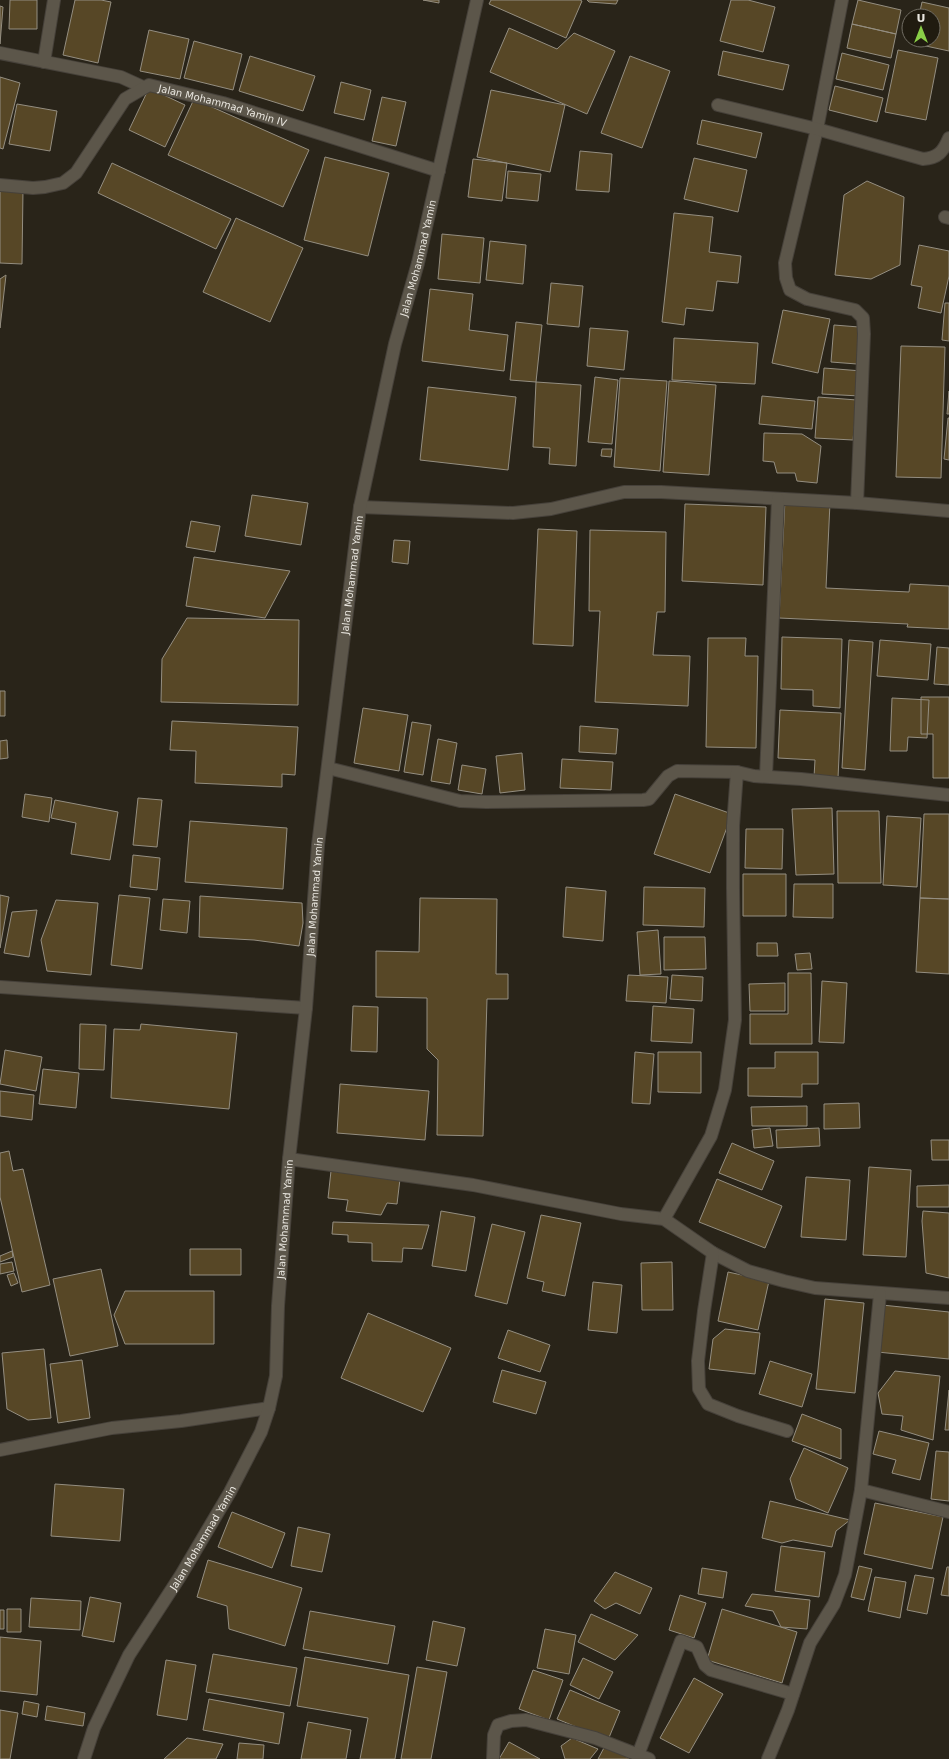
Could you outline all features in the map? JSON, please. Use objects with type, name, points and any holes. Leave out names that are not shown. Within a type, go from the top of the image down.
[{"type":"street","points":[[44,62],[54,0]]},
{"type":"street","name":"Jalan Mohammad Yamin","points":[[84,1759],[94,1728],[129,1656],[181,1575],[230,1492],[261,1432],[269,1408],[276,1376],[278,1306],[289,1159],[306,1008],[318,845],[360,507],[395,344],[418,263],[477,0]]},
{"type":"street","points":[[842,0],[818,129],[785,263],[786,278],[790,290],[807,299],[855,310],[863,318],[864,334],[857,503]]},
{"type":"street","points":[[0,53],[121,77],[143,87]]},
{"type":"street","name":"Jalan Mohammad Yamin IV","points":[[143,87],[149,85],[223,103],[439,171]]},
{"type":"street","points":[[0,185],[33,188],[63,183],[76,173],[125,98],[143,87]]},
{"type":"street","points":[[718,105],[818,129],[923,159],[938,156],[944,150],[949,138]]},
{"type":"street","points":[[360,507],[513,513],[551,509],[624,492],[661,492],[857,503],[949,511]]},
{"type":"street","points":[[766,776],[778,499]]},
{"type":"street","points":[[328,768],[460,801],[643,800],[649,798],[668,776],[677,772],[737,772],[949,794]]},
{"type":"street","points":[[664,1219],[711,1136],[725,1090],[735,1020],[733,889],[737,772]]},
{"type":"street","points":[[0,986],[306,1008]]},
{"type":"street","points":[[289,1159],[473,1185],[621,1214],[664,1219],[714,1253],[748,1271],[784,1281],[815,1288],[949,1298]]},
{"type":"street","points":[[714,1253],[704,1311],[698,1361],[699,1389],[708,1404],[738,1416],[787,1431]]},
{"type":"street","points":[[768,1759],[793,1694],[810,1643],[834,1604],[845,1575],[861,1490],[880,1294]]},
{"type":"street","points":[[0,1450],[99,1430],[181,1421],[269,1408]]},
{"type":"street","points":[[861,1490],[949,1512]]},
{"type":"street","points":[[493,1759],[494,1735],[498,1725],[519,1720],[526,1720],[595,1738],[643,1757],[681,1642],[697,1647],[705,1665],[711,1670],[793,1694]]},
{"type":"building","points":[[10,0],[37,0],[37,29],[9,29]]},
{"type":"building","points":[[75,0],[101,0],[111,2],[98,63],[63,55]]},
{"type":"building","points":[[423,0],[439,0],[439,3]]},
{"type":"building","points":[[491,0],[582,1],[566,38],[489,4]]},
{"type":"building","points":[[587,0],[618,0],[616,4],[589,2]]},
{"type":"building","points":[[731,0],[748,0],[775,7],[763,52],[720,41]]},
{"type":"building","points":[[858,0],[901,10],[896,34],[852,24]]},
{"type":"building","points":[[922,2],[949,8],[949,51],[935,48],[941,48],[941,8],[921,8]]},
{"type":"building","points":[[0,6],[3,7],[0,44]]},
{"type":"building","points":[[852,24],[896,34],[891,58],[847,48]]},
{"type":"building","points":[[509,28],[557,49],[574,33],[615,51],[587,114],[490,72]]},
{"type":"building","points":[[149,30],[189,39],[180,79],[140,71]]},
{"type":"building","points":[[194,41],[242,54],[233,90],[184,78]]},
{"type":"building","points":[[898,50],[938,58],[926,120],[885,112]]},
{"type":"building","points":[[723,51],[789,65],[783,90],[718,75]]},
{"type":"building","points":[[842,53],[889,65],[883,90],[836,79]]},
{"type":"building","points":[[250,56],[315,76],[303,111],[239,91]]},
{"type":"building","points":[[630,56],[670,71],[642,148],[601,133]]},
{"type":"building","points":[[0,77],[20,83],[3,149],[0,148]]},
{"type":"building","points":[[341,82],[371,90],[364,120],[334,113]]},
{"type":"building","points":[[835,86],[883,98],[877,122],[829,110]]},
{"type":"building","points":[[149,88],[185,105],[165,147],[129,130]]},
{"type":"building","points":[[491,90],[565,105],[550,172],[477,157]]},
{"type":"building","points":[[382,97],[406,102],[396,146],[372,141]]},
{"type":"building","points":[[194,99],[309,150],[283,207],[168,155]]},
{"type":"building","points":[[17,104],[57,111],[50,151],[9,144]]},
{"type":"building","points":[[702,120],[762,133],[756,158],[697,144]]},
{"type":"building","points":[[580,151],[612,154],[609,192],[576,190]]},
{"type":"building","points":[[325,157],[389,173],[368,256],[304,240]]},
{"type":"building","points":[[694,158],[747,170],[738,212],[684,199]]},
{"type":"building","points":[[473,159],[507,163],[502,201],[468,197]]},
{"type":"building","points":[[112,163],[231,219],[216,249],[98,193]]},
{"type":"building","points":[[508,171],[541,174],[538,201],[506,198]]},
{"type":"building","points":[[867,181],[904,197],[900,265],[871,279],[835,275],[844,195]]},
{"type":"building","points":[[0,188],[23,189],[22,264],[0,263]]},
{"type":"building","points":[[674,213],[713,217],[709,252],[741,256],[738,283],[717,281],[713,311],[686,308],[684,325],[662,322]]},
{"type":"building","points":[[236,218],[303,248],[270,322],[203,292]]},
{"type":"building","points":[[442,234],[484,238],[480,283],[438,279]]},
{"type":"building","points":[[490,241],[526,245],[523,284],[486,280]]},
{"type":"building","points":[[919,245],[949,251],[949,276],[941,313],[918,308],[922,287],[911,285]]},
{"type":"building","points":[[6,275],[0,328],[0,279]]},
{"type":"building","points":[[551,283],[583,286],[579,327],[547,324]]},
{"type":"building","points":[[430,289],[473,294],[469,330],[508,335],[504,371],[422,361]]},
{"type":"building","points":[[945,303],[949,303],[949,341],[942,340]]},
{"type":"building","points":[[783,310],[830,319],[818,373],[772,363]]},
{"type":"building","points":[[516,322],[542,325],[536,382],[510,380]]},
{"type":"building","points":[[834,325],[859,327],[857,364],[831,362]]},
{"type":"building","points":[[590,328],[628,331],[624,370],[587,366]]},
{"type":"building","points":[[674,338],[758,343],[755,384],[672,380]]},
{"type":"building","points":[[901,346],[945,347],[941,478],[896,477]]},
{"type":"building","points":[[824,368],[862,371],[860,396],[822,394]]},
{"type":"building","points":[[595,377],[618,380],[612,444],[588,442]]},
{"type":"building","points":[[620,378],[667,381],[660,471],[614,467]]},
{"type":"building","points":[[669,381],[716,385],[709,475],[663,472]]},
{"type":"building","points":[[536,382],[581,385],[576,466],[549,464],[550,448],[533,447]]},
{"type":"building","points":[[428,387],[516,397],[508,470],[420,460]]},
{"type":"building","points":[[949,391],[949,414],[947,414]]},
{"type":"building","points":[[762,396],[815,401],[812,429],[759,424]]},
{"type":"building","points":[[818,397],[857,400],[853,440],[815,438]]},
{"type":"building","points":[[949,418],[949,460],[944,459]]},
{"type":"building","points":[[764,433],[802,434],[821,446],[817,483],[797,481],[795,473],[777,473],[774,462],[763,461]]},
{"type":"building","points":[[602,449],[612,449],[611,457],[601,456]]},
{"type":"building","points":[[252,495],[308,503],[301,545],[245,536]]},
{"type":"building","points":[[785,500],[830,503],[826,588],[909,592],[910,584],[949,586],[949,629],[907,627],[908,624],[779,618]]},
{"type":"building","points":[[685,504],[766,507],[763,585],[682,581]]},
{"type":"building","points":[[191,521],[220,526],[215,552],[186,547]]},
{"type":"building","points":[[538,529],[577,531],[573,646],[533,644]]},
{"type":"building","points":[[590,530],[666,532],[665,612],[657,612],[653,655],[690,656],[688,706],[595,702],[600,611],[589,611]]},
{"type":"building","points":[[394,540],[410,541],[408,564],[392,562]]},
{"type":"building","points":[[194,557],[290,571],[265,618],[186,606]]},
{"type":"building","points":[[187,618],[299,620],[298,705],[161,702],[162,659]]},
{"type":"building","points":[[782,637],[842,639],[840,708],[813,706],[813,690],[781,689]]},
{"type":"building","points":[[708,638],[746,638],[745,656],[758,656],[756,748],[706,747]]},
{"type":"building","points":[[849,640],[873,642],[865,770],[842,768]]},
{"type":"building","points":[[880,640],[931,644],[928,680],[877,676]]},
{"type":"building","points":[[937,647],[949,648],[949,685],[934,684]]},
{"type":"building","points":[[0,691],[5,691],[5,716],[0,716]]},
{"type":"building","points":[[921,697],[949,697],[949,778],[933,778],[933,734],[921,734]]},
{"type":"building","points":[[892,698],[929,700],[927,738],[908,737],[907,751],[890,751]]},
{"type":"building","points":[[363,708],[408,715],[399,771],[354,763]]},
{"type":"building","points":[[780,710],[841,713],[838,778],[814,777],[815,760],[778,758]]},
{"type":"building","points":[[172,721],[298,727],[295,775],[282,774],[282,787],[195,783],[196,751],[170,750]]},
{"type":"building","points":[[412,722],[431,725],[423,775],[404,772]]},
{"type":"building","points":[[580,726],[618,729],[616,754],[579,752]]},
{"type":"building","points":[[438,739],[457,743],[450,784],[431,781]]},
{"type":"building","points":[[7,740],[8,758],[0,759],[0,741]]},
{"type":"building","points":[[522,753],[525,790],[500,793],[496,756]]},
{"type":"building","points":[[562,759],[613,762],[611,790],[560,788]]},
{"type":"building","points":[[462,765],[486,769],[482,794],[458,790]]},
{"type":"building","points":[[25,794],[52,798],[49,822],[22,817]]},
{"type":"building","points":[[675,794],[732,814],[710,873],[654,854]]},
{"type":"building","points":[[138,798],[162,800],[157,847],[133,845]]},
{"type":"building","points":[[55,800],[118,812],[110,860],[71,854],[76,823],[51,818]]},
{"type":"building","points":[[832,808],[834,874],[796,875],[792,809]]},
{"type":"building","points":[[837,811],[879,811],[881,883],[838,883]]},
{"type":"building","points":[[924,814],[949,814],[949,899],[920,898]]},
{"type":"building","points":[[887,816],[921,818],[917,887],[883,885]]},
{"type":"building","points":[[190,821],[287,828],[283,889],[185,882]]},
{"type":"building","points":[[746,829],[783,829],[782,869],[745,868]]},
{"type":"building","points":[[133,855],[160,858],[157,890],[130,887]]},
{"type":"building","points":[[743,874],[786,874],[786,916],[743,916]]},
{"type":"building","points":[[794,884],[833,884],[833,918],[793,917]]},
{"type":"building","points":[[566,887],[606,891],[603,941],[563,937]]},
{"type":"building","points":[[644,887],[705,888],[704,927],[643,925]]},
{"type":"building","points":[[0,895],[9,897],[0,948]]},
{"type":"building","points":[[119,895],[150,898],[142,969],[111,965]]},
{"type":"building","points":[[200,896],[302,903],[303,923],[299,946],[254,940],[199,937]]},
{"type":"building","points":[[420,898],[497,899],[496,974],[508,974],[508,999],[487,999],[483,1136],[437,1135],[438,1060],[427,1049],[427,998],[376,997],[376,951],[419,952]]},
{"type":"building","points":[[920,898],[949,899],[949,974],[916,972]]},
{"type":"building","points":[[163,899],[190,901],[187,933],[160,930]]},
{"type":"building","points":[[56,900],[98,903],[91,975],[47,971],[41,940]]},
{"type":"building","points":[[37,910],[29,957],[4,953],[12,912]]},
{"type":"building","points":[[658,930],[661,974],[640,975],[637,932]]},
{"type":"building","points":[[664,937],[705,937],[706,969],[664,970]]},
{"type":"building","points":[[757,943],[777,943],[778,956],[757,956]]},
{"type":"building","points":[[810,953],[812,969],[797,970],[795,954]]},
{"type":"building","points":[[788,973],[811,973],[812,1044],[750,1044],[750,1014],[788,1014]]},
{"type":"building","points":[[628,975],[668,977],[666,1003],[626,1001]]},
{"type":"building","points":[[672,975],[703,977],[702,1001],[670,999]]},
{"type":"building","points":[[822,981],[847,983],[844,1043],[819,1042]]},
{"type":"building","points":[[785,983],[785,1011],[750,1011],[749,984]]},
{"type":"building","points":[[353,1006],[378,1007],[377,1052],[351,1051]]},
{"type":"building","points":[[653,1006],[694,1009],[692,1043],[651,1041]]},
{"type":"building","points":[[80,1024],[106,1025],[104,1070],[79,1069]]},
{"type":"building","points":[[141,1024],[237,1033],[229,1109],[111,1098],[114,1029],[140,1030]]},
{"type":"building","points":[[5,1050],[42,1057],[36,1091],[0,1084]]},
{"type":"building","points":[[635,1052],[654,1054],[650,1104],[632,1103]]},
{"type":"building","points":[[658,1052],[701,1052],[701,1093],[658,1092]]},
{"type":"building","points":[[775,1052],[818,1052],[818,1084],[802,1084],[802,1097],[748,1096],[748,1068],[775,1068]]},
{"type":"building","points":[[43,1069],[79,1073],[76,1108],[39,1104]]},
{"type":"building","points":[[340,1084],[429,1091],[425,1140],[337,1133]]},
{"type":"building","points":[[0,1091],[34,1095],[32,1120],[0,1116]]},
{"type":"building","points":[[859,1103],[860,1128],[824,1129],[824,1104]]},
{"type":"building","points":[[807,1106],[807,1126],[752,1126],[751,1107]]},
{"type":"building","points":[[770,1128],[773,1146],[754,1148],[752,1130]]},
{"type":"building","points":[[819,1128],[820,1146],[777,1148],[776,1130]]},
{"type":"building","points":[[931,1140],[949,1140],[949,1160],[932,1160]]},
{"type":"building","points":[[732,1143],[774,1161],[762,1190],[719,1173]]},
{"type":"building","points":[[9,1151],[13,1171],[23,1169],[50,1285],[22,1292],[0,1197],[0,1153]]},
{"type":"building","points":[[869,1167],[911,1170],[906,1257],[863,1255]]},
{"type":"building","points":[[331,1171],[400,1179],[397,1204],[387,1203],[381,1215],[346,1211],[348,1200],[328,1198]]},
{"type":"building","points":[[806,1177],[850,1180],[846,1240],[801,1237]]},
{"type":"building","points":[[717,1179],[782,1206],[765,1248],[699,1222]]},
{"type":"building","points":[[949,1185],[949,1207],[917,1207],[917,1186]]},
{"type":"building","points":[[441,1211],[475,1217],[466,1271],[432,1266]]},
{"type":"building","points":[[923,1211],[949,1213],[949,1278],[926,1273],[922,1221]]},
{"type":"building","points":[[541,1215],[581,1223],[565,1296],[542,1291],[544,1282],[527,1278]]},
{"type":"building","points":[[333,1222],[429,1225],[422,1249],[403,1248],[402,1262],[372,1261],[372,1243],[348,1242],[348,1235],[332,1234]]},
{"type":"building","points":[[492,1224],[525,1232],[507,1304],[475,1296]]},
{"type":"building","points":[[190,1249],[241,1249],[241,1275],[190,1275]]},
{"type":"building","points":[[12,1251],[13,1257],[0,1262],[0,1256]]},
{"type":"building","points":[[12,1262],[14,1271],[0,1274],[0,1264]]},
{"type":"building","points":[[672,1262],[673,1310],[642,1310],[641,1263]]},
{"type":"building","points":[[101,1269],[118,1346],[70,1356],[53,1279]]},
{"type":"building","points":[[728,1272],[769,1281],[758,1330],[718,1321]]},
{"type":"building","points":[[14,1273],[18,1283],[11,1286],[7,1275]]},
{"type":"building","points":[[593,1282],[622,1285],[617,1333],[588,1330]]},
{"type":"building","points":[[125,1291],[214,1291],[214,1344],[125,1344],[114,1315]]},
{"type":"building","points":[[825,1299],[864,1303],[855,1393],[816,1389]]},
{"type":"building","points":[[882,1305],[949,1312],[949,1359],[877,1352]]},
{"type":"building","points":[[368,1313],[451,1348],[423,1412],[341,1378]]},
{"type":"building","points":[[725,1329],[760,1333],[755,1374],[709,1369],[713,1339]]},
{"type":"building","points":[[508,1330],[550,1345],[540,1372],[498,1358]]},
{"type":"building","points":[[44,1349],[51,1418],[28,1420],[7,1409],[2,1353]]},
{"type":"building","points":[[82,1360],[90,1418],[58,1423],[50,1364]]},
{"type":"building","points":[[770,1361],[812,1374],[802,1407],[759,1394]]},
{"type":"building","points":[[502,1370],[546,1382],[536,1414],[493,1402]]},
{"type":"building","points":[[895,1371],[940,1376],[933,1440],[901,1430],[903,1416],[882,1414],[878,1393]]},
{"type":"building","points":[[949,1390],[949,1430],[945,1430]]},
{"type":"building","points":[[802,1414],[841,1429],[841,1459],[792,1441]]},
{"type":"building","points":[[879,1431],[929,1443],[920,1480],[892,1473],[896,1460],[873,1454]]},
{"type":"building","points":[[804,1448],[848,1468],[828,1513],[796,1499],[790,1479]]},
{"type":"building","points":[[936,1451],[949,1452],[949,1501],[931,1499]]},
{"type":"building","points":[[55,1484],[124,1489],[120,1541],[51,1536]]},
{"type":"building","points":[[770,1501],[850,1520],[836,1531],[832,1547],[793,1540],[782,1543],[762,1538]]},
{"type":"building","points":[[875,1503],[943,1517],[932,1569],[864,1554]]},
{"type":"building","points":[[232,1512],[285,1533],[272,1568],[218,1547]]},
{"type":"building","points":[[298,1527],[330,1534],[322,1572],[291,1566]]},
{"type":"building","points":[[781,1546],[825,1552],[819,1597],[775,1591]]},
{"type":"building","points":[[208,1560],[302,1588],[285,1646],[229,1629],[227,1606],[197,1597]]},
{"type":"building","points":[[859,1566],[872,1569],[864,1600],[851,1597]]},
{"type":"building","points":[[947,1567],[949,1567],[949,1596],[941,1595]]},
{"type":"building","points":[[702,1568],[727,1572],[723,1598],[698,1594]]},
{"type":"building","points":[[615,1572],[652,1588],[640,1614],[616,1603],[605,1609],[594,1601]]},
{"type":"building","points":[[915,1575],[934,1578],[927,1614],[907,1610]]},
{"type":"building","points":[[875,1577],[906,1582],[900,1618],[868,1611]]},
{"type":"building","points":[[752,1594],[810,1600],[807,1629],[781,1627],[773,1611],[745,1606]]},
{"type":"building","points":[[680,1595],[706,1603],[694,1638],[669,1630]]},
{"type":"building","points":[[90,1597],[121,1603],[114,1642],[82,1636]]},
{"type":"building","points":[[31,1598],[81,1601],[80,1630],[29,1627]]},
{"type":"building","points":[[7,1609],[21,1609],[21,1632],[7,1632]]},
{"type":"building","points":[[722,1609],[797,1632],[782,1683],[707,1660]]},
{"type":"building","points":[[0,1610],[4,1610],[4,1629],[0,1629]]},
{"type":"building","points":[[310,1611],[395,1626],[388,1664],[303,1649]]},
{"type":"building","points":[[591,1614],[638,1635],[615,1660],[578,1642]]},
{"type":"building","points":[[433,1621],[465,1628],[457,1666],[426,1660]]},
{"type":"building","points":[[545,1629],[576,1635],[569,1674],[537,1668]]},
{"type":"building","points":[[0,1637],[41,1641],[37,1695],[0,1691]]},
{"type":"building","points":[[213,1654],[297,1668],[290,1706],[206,1692]]},
{"type":"building","points":[[305,1657],[409,1675],[395,1759],[360,1759],[368,1718],[297,1706]]},
{"type":"building","points":[[583,1658],[613,1672],[599,1699],[570,1685]]},
{"type":"building","points":[[166,1660],[196,1665],[187,1720],[157,1715]]},
{"type":"building","points":[[417,1667],[447,1672],[431,1759],[401,1759]]},
{"type":"building","points":[[533,1670],[563,1680],[549,1720],[519,1709]]},
{"type":"building","points":[[694,1678],[723,1694],[689,1753],[660,1738]]},
{"type":"building","points":[[570,1690],[620,1711],[608,1740],[557,1719]]},
{"type":"building","points":[[209,1699],[284,1713],[279,1744],[203,1730]]},
{"type":"building","points":[[24,1701],[39,1704],[37,1717],[22,1714]]},
{"type":"building","points":[[47,1706],[85,1713],[83,1726],[45,1720]]},
{"type":"building","points":[[0,1710],[18,1713],[10,1759],[0,1759]]},
{"type":"building","points":[[308,1722],[351,1730],[346,1759],[301,1759]]},
{"type":"building","points":[[187,1738],[223,1744],[216,1759],[164,1759]]},
{"type":"building","points":[[572,1738],[598,1749],[590,1759],[565,1759],[561,1746]]},
{"type":"building","points":[[509,1742],[540,1759],[499,1759]]},
{"type":"building","points":[[239,1743],[264,1745],[263,1759],[237,1759]]},
{"type":"building","points":[[606,1744],[630,1759],[598,1759]]}]
